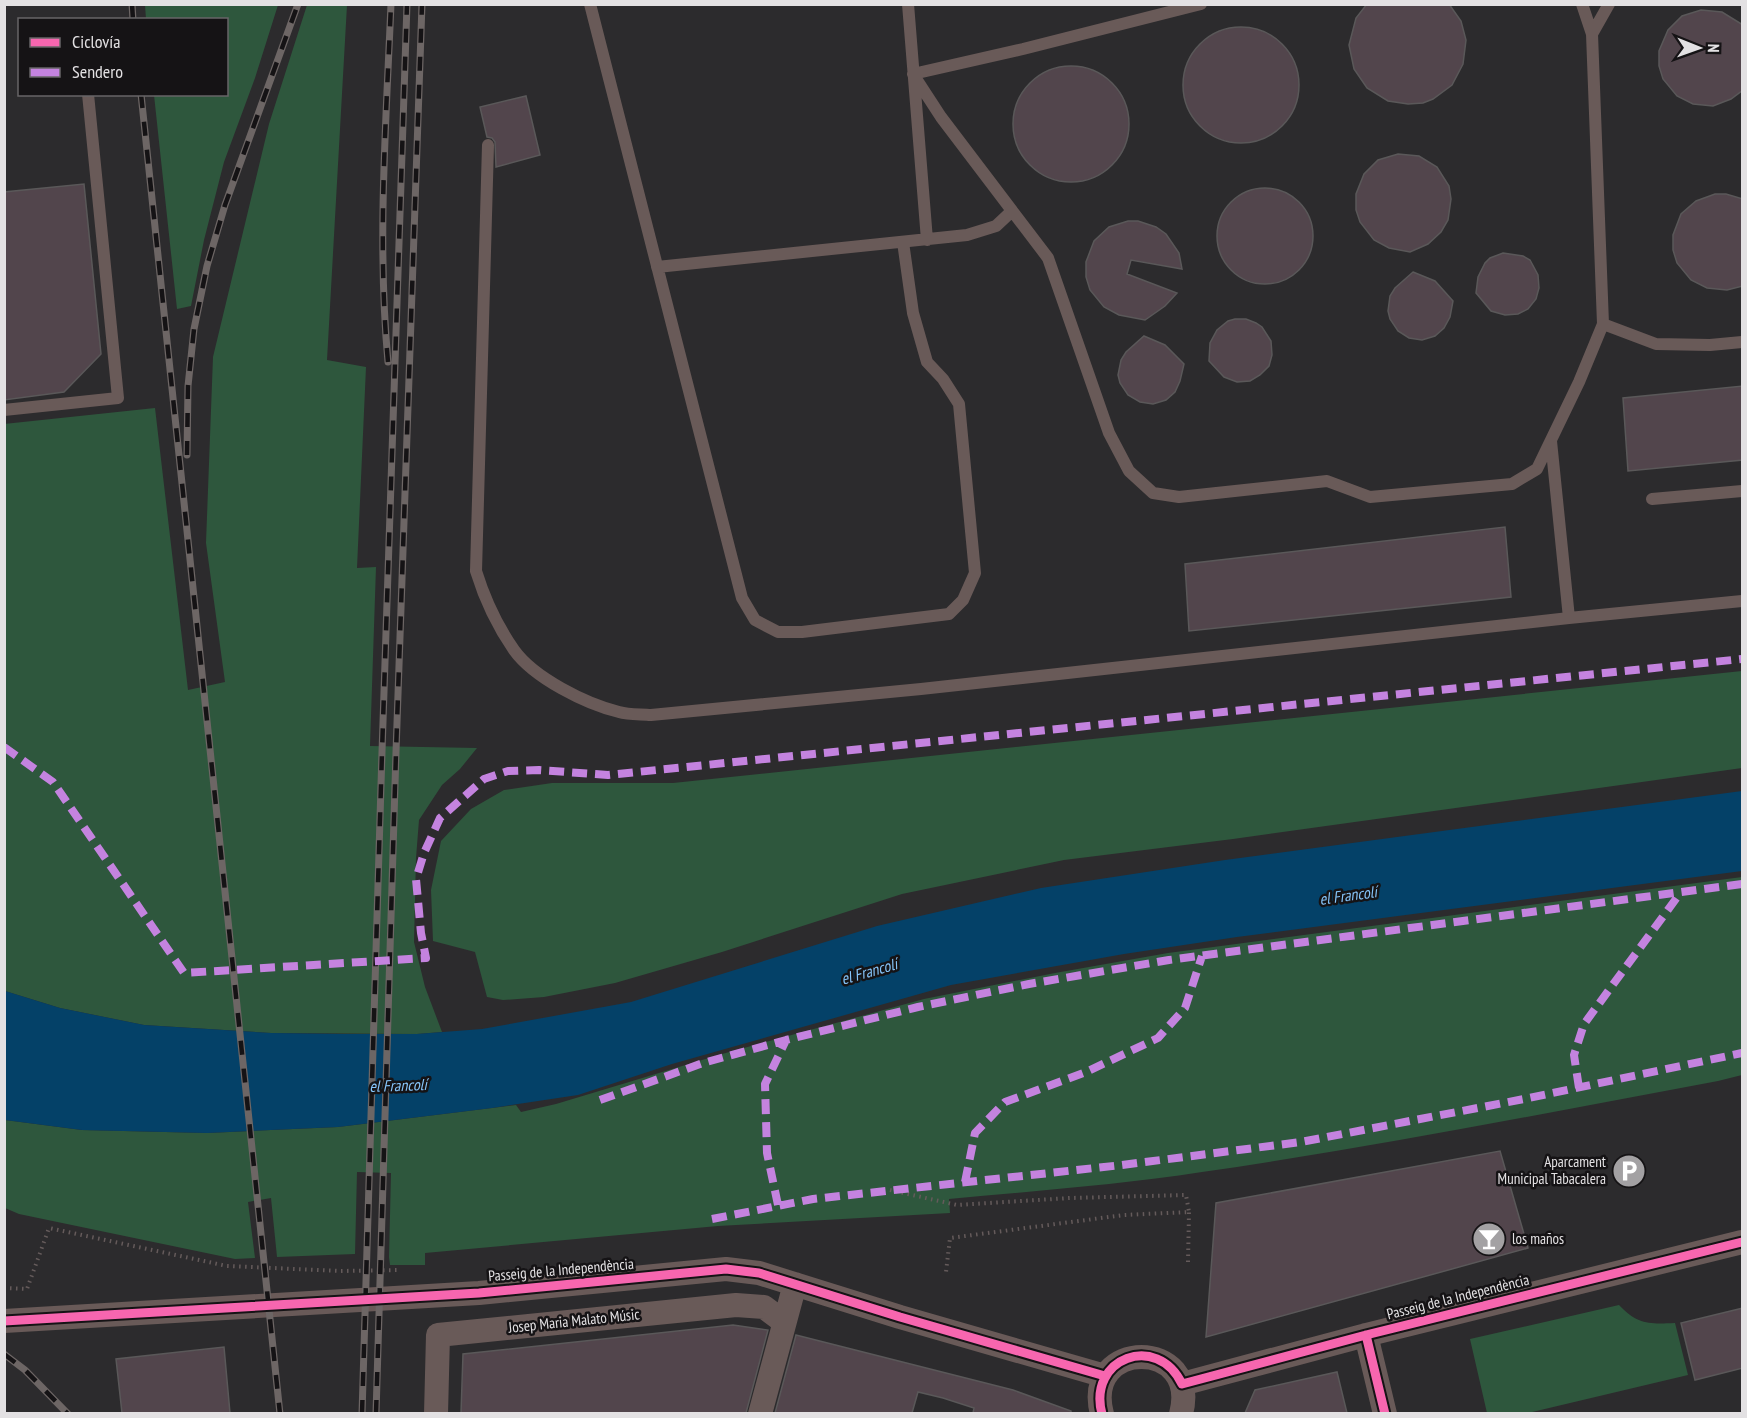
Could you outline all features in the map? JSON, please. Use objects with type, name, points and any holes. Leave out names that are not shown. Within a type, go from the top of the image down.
[{"type":"street","name":"Passeig de la Independència","points":[[1182,1384],[1366,1335],[1743,1242]]},
{"type":"street","name":"Passeig de la Independència","points":[[4,1321],[479,1293],[726,1269],[759,1274],[795,1284],[1105,1376]]},
{"type":"street","points":[[760,1413],[795,1284]]},
{"type":"street","name":"Josep Maria Malato Músic","points":[[436,1413],[438,1335],[736,1305],[764,1307],[784,1322]]},
{"type":"street","points":[[1366,1335],[1384,1413]]},
{"type":"street","points":[[1102,1413],[1099,1394],[1105,1376],[1113,1366],[1124,1359],[1136,1356],[1148,1356],[1165,1362],[1171,1367],[1182,1384],[1184,1394],[1181,1413]]},
{"type":"lane","points":[[590,4],[742,598],[755,620],[778,632],[802,632],[949,614],[963,600],[975,573],[959,404],[943,378],[927,362],[913,313],[903,242]]},
{"type":"lane","points":[[908,4],[927,240]]},
{"type":"lane","points":[[913,74],[1023,50],[1201,4]]},
{"type":"lane","points":[[913,74],[941,117],[1048,258],[1109,433],[1129,471],[1153,493],[1179,497],[1327,481],[1370,497],[1512,484],[1537,469],[1580,382],[1603,324],[1592,34],[1582,4]]},
{"type":"lane","points":[[1592,34],[1609,4]]},
{"type":"lane","points":[[4,410],[118,398],[88,96]]},
{"type":"lane","points":[[488,145],[476,571],[483,593],[514,650],[539,676],[569,693],[620,712],[651,716],[1743,601]]},
{"type":"lane","points":[[657,267],[968,235],[996,226],[1012,211]]},
{"type":"lane","points":[[1603,324],[1656,344],[1710,345],[1743,342]]},
{"type":"lane","points":[[1551,441],[1569,618]]},
{"type":"lane","points":[[1652,499],[1743,491]]},
{"type":"path","points":[[890,1190],[957,1205],[1070,1198],[1186,1195],[1189,1212],[1188,1262]]},
{"type":"path","points":[[946,1272],[950,1238],[1124,1215],[1189,1212]]},
{"type":"path","points":[[4,1288],[27,1289],[49,1228],[227,1266],[341,1271],[401,1270]]},
{"type":"green space","points":[[145,5],[278,5],[255,78],[224,162],[204,240],[191,306],[177,309],[154,96],[228,96],[228,18],[146,18]]},
{"type":"green space","points":[[307,5],[347,5],[327,360],[366,367],[357,568],[376,567],[370,746],[477,748],[460,769],[442,785],[419,820],[414,942],[425,987],[442,1032],[417,1034],[271,1033],[144,1025],[60,1008],[5,991],[4,424],[155,408],[188,690],[225,682],[206,543],[213,357],[269,124]]},
{"type":"green space","points":[[1742,671],[1742,768],[1233,839],[1064,860],[902,894],[722,952],[615,983],[544,997],[503,1000],[487,997],[475,952],[433,941],[431,890],[441,841],[471,809],[504,790],[552,783],[673,783]]},
{"type":"green space","points":[[1742,877],[1742,1075],[1718,1081],[1331,1152],[1170,1177],[949,1199],[950,1213],[718,1226],[425,1253],[425,1265],[390,1265],[391,1173],[357,1172],[355,1254],[277,1257],[271,1198],[248,1202],[255,1258],[235,1259],[19,1214],[5,1208],[5,1120],[82,1130],[207,1133],[338,1127],[516,1105],[521,1112],[924,999],[1055,973],[1168,953]]},
{"type":"green space","points":[[1619,1305],[1626,1312],[1644,1322],[1675,1323],[1688,1375],[1528,1413],[1487,1413],[1470,1339]]},
{"type":"water","name":"el Francolí","points":[[1742,791],[1742,871],[1237,937],[1124,954],[951,985],[672,1064],[578,1095],[338,1127],[207,1133],[82,1130],[5,1120],[5,991],[60,1008],[144,1025],[271,1033],[344,1034],[417,1034],[482,1029],[631,1002],[877,926],[1041,888],[1225,860]]},
{"type":"building","points":[[1367,4],[1449,4],[1461,21],[1466,40],[1463,64],[1452,85],[1433,99],[1423,103],[1408,104],[1388,101],[1367,88],[1354,69],[1349,45],[1356,18]]},
{"type":"building","points":[[1701,10],[1722,12],[1743,25],[1743,90],[1731,99],[1713,106],[1693,104],[1677,96],[1663,79],[1659,66],[1659,51],[1668,30],[1682,16]]},
{"type":"building","points":[[1241,27],[1263,31],[1282,44],[1295,63],[1299,85],[1295,107],[1282,126],[1263,139],[1241,143],[1219,139],[1200,126],[1187,107],[1183,85],[1187,63],[1200,44],[1219,31]]},
{"type":"building","points":[[1071,66],[1093,70],[1112,83],[1125,102],[1129,124],[1125,146],[1112,165],[1093,178],[1071,182],[1049,178],[1030,165],[1017,146],[1013,124],[1017,102],[1030,83],[1049,70]]},
{"type":"building","points":[[526,96],[540,155],[496,167],[495,142],[492,138],[487,137],[480,107]]},
{"type":"building","points":[[1398,154],[1419,156],[1437,167],[1449,186],[1451,199],[1448,220],[1441,232],[1428,244],[1410,252],[1389,248],[1374,240],[1360,222],[1356,210],[1356,194],[1364,174],[1378,160]]},
{"type":"building","points":[[84,184],[101,354],[64,392],[4,400],[4,192]]},
{"type":"building","points":[[1265,188],[1283,192],[1299,202],[1309,218],[1313,236],[1309,254],[1299,270],[1283,280],[1265,284],[1247,280],[1231,270],[1221,254],[1217,236],[1221,218],[1231,202],[1247,192]]},
{"type":"building","points":[[1715,194],[1726,194],[1743,199],[1743,286],[1727,290],[1707,288],[1691,280],[1677,263],[1673,250],[1673,235],[1681,214],[1696,201]]},
{"type":"building","points":[[1128,221],[1138,221],[1156,227],[1166,234],[1179,253],[1182,269],[1131,260],[1127,274],[1177,293],[1165,306],[1145,320],[1119,315],[1104,307],[1090,290],[1086,277],[1086,262],[1094,241],[1109,227]]},
{"type":"building","points":[[1503,253],[1523,256],[1530,260],[1538,275],[1539,288],[1536,299],[1528,309],[1518,314],[1505,315],[1491,311],[1476,293],[1478,277],[1485,263],[1490,258]]},
{"type":"building","points":[[1413,272],[1435,281],[1453,301],[1450,317],[1444,328],[1435,336],[1422,340],[1409,338],[1398,331],[1388,311],[1390,296],[1395,288]]},
{"type":"building","points":[[1246,319],[1256,323],[1262,327],[1271,341],[1272,355],[1269,366],[1250,381],[1237,382],[1224,377],[1209,361],[1210,343],[1217,330],[1228,321]]},
{"type":"building","points":[[1144,336],[1165,345],[1184,364],[1175,392],[1166,400],[1153,404],[1140,402],[1128,395],[1118,375],[1121,360],[1126,352]]},
{"type":"building","points":[[1743,386],[1743,460],[1628,471],[1623,398]]},
{"type":"building","points":[[1505,527],[1511,597],[1189,631],[1185,564]]},
{"type":"building","points":[[1500,1151],[1528,1248],[1206,1337],[1216,1203]]},
{"type":"building","points":[[1743,1308],[1743,1368],[1695,1380],[1681,1323]]},
{"type":"building","points":[[733,1325],[768,1330],[746,1413],[461,1413],[463,1354]]},
{"type":"building","points":[[796,1335],[1013,1390],[1071,1411],[1071,1413],[973,1413],[974,1408],[918,1392],[912,1413],[775,1413]]},
{"type":"building","points":[[224,1347],[230,1413],[122,1413],[116,1359]]},
{"type":"building","points":[[1337,1372],[1347,1413],[1245,1413],[1255,1390]]},
{"type":"railway","points":[[132,4],[133,18]]},
{"type":"railway","points":[[187,455],[188,386],[194,329],[207,266],[225,205],[298,4]]},
{"type":"railway","points":[[388,362],[383,228],[391,4]]},
{"type":"railway","points":[[362,1414],[407,4]]},
{"type":"railway","points":[[376,1414],[422,4]]},
{"type":"railway","points":[[141,96],[280,1414]]},
{"type":"railway","points":[[4,1354],[25,1370],[68,1414]]},
{"type":"marked path","points":[[4,747],[53,782],[184,973],[426,958],[421,933],[416,879],[424,853],[440,818],[484,779],[508,771],[539,770],[608,775],[1742,659]]},
{"type":"marked path","points":[[600,1100],[703,1063],[786,1040],[918,1007],[1029,984],[1169,960],[1742,884]]},
{"type":"marked path","points":[[1579,1088],[1574,1055],[1584,1024],[1681,892]]},
{"type":"marked path","points":[[965,1182],[975,1133],[1005,1102],[1086,1072],[1158,1038],[1185,1008],[1202,956]]},
{"type":"marked path","points":[[778,1205],[767,1153],[765,1084],[786,1040]]},
{"type":"marked path","points":[[712,1219],[813,1199],[1122,1165],[1301,1142],[1524,1099],[1742,1053]]},
{"type":"cycle path","points":[[1102,1414],[1100,1394],[1105,1378],[1114,1366],[1127,1358],[1142,1356],[1157,1359],[1171,1368],[1182,1384],[1366,1335],[1742,1242]]},
{"type":"cycle path","points":[[4,1321],[479,1293],[726,1269],[759,1273],[900,1317],[1105,1376]]},
{"type":"cycle path","points":[[1366,1335],[1385,1414]]},
{"type":"place","name":"Aparcament Municipal Tabacalera","points":[[1629,1171]]},
{"type":"place","name":"los maños","points":[[1489,1239]]}]
